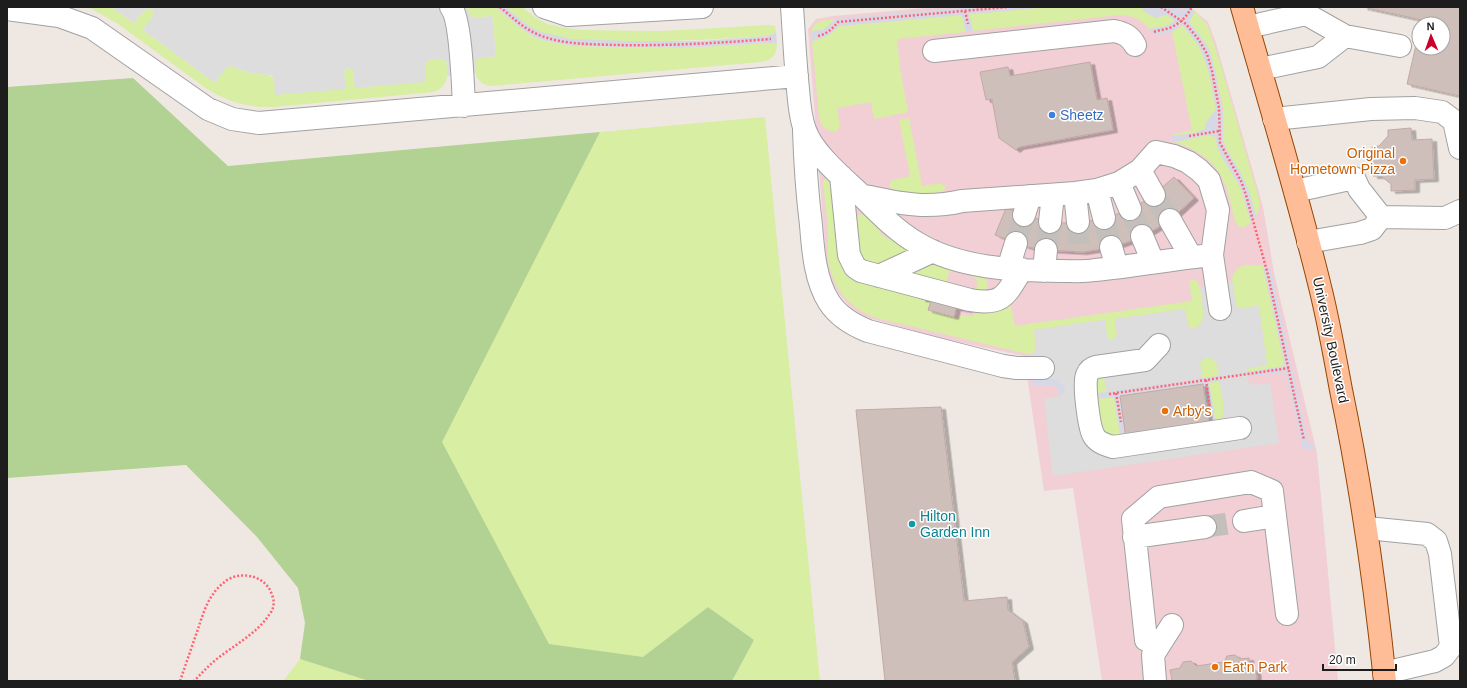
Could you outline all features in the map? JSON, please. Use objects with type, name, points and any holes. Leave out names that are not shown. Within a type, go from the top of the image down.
[{"type":"main road","name":"University Boulevard","points":[[1245,17],[1295,191],[1321,292],[1335,356],[1367,528],[1384,677]]},
{"type":"street","points":[[451,7],[455,14],[458,31],[464,106]]},
{"type":"street","points":[[544,7],[568,15],[607,11],[702,7]]},
{"type":"street","points":[[792,7],[800,112],[804,130],[806,185],[816,262],[824,292],[829,303],[836,311],[854,325],[868,330],[1003,366],[1043,368]]},
{"type":"street","points":[[7,9],[59,16],[92,28],[208,109],[219,115],[245,122],[273,123],[797,76]]},
{"type":"street","points":[[1245,17],[1306,14],[1345,36],[1400,46]]},
{"type":"street","points":[[934,51],[1114,31],[1122,32],[1128,36],[1135,45]]},
{"type":"street","points":[[1260,69],[1318,56],[1345,36]]},
{"type":"street","points":[[1274,119],[1371,109],[1415,108],[1442,112],[1454,121],[1460,148]]},
{"type":"street","points":[[804,130],[812,144],[841,176],[898,230],[918,244],[932,251],[955,259],[981,265],[1015,269],[1045,261],[1080,261],[1093,271],[1202,256]]},
{"type":"street","points":[[860,195],[924,206],[1027,206],[1053,194],[1097,190],[1119,182],[1140,170],[1156,152],[1174,156],[1188,162],[1209,180],[1218,210],[1202,256]]},
{"type":"street","points":[[1140,170],[1154,195]]},
{"type":"street","points":[[841,176],[849,254],[856,267],[862,271],[970,300],[989,302],[996,301],[1006,293],[1015,269],[1016,243]]},
{"type":"street","points":[[1295,191],[1354,178],[1359,189],[1381,217]]},
{"type":"street","points":[[1119,182],[1130,209]]},
{"type":"street","points":[[1097,190],[1104,218]]},
{"type":"street","points":[[1075,193],[1078,222]]},
{"type":"street","points":[[1050,222],[1053,194]]},
{"type":"street","points":[[1381,217],[1453,215]]},
{"type":"street","points":[[1308,242],[1360,233],[1372,229],[1381,217]]},
{"type":"street","points":[[1170,220],[1202,256],[1220,308]]},
{"type":"street","points":[[1142,236],[1153,262]]},
{"type":"street","points":[[1111,247],[1117,267]]},
{"type":"street","points":[[879,276],[932,251]]},
{"type":"street","points":[[1159,345],[1145,360],[1096,366],[1087,374],[1086,396],[1093,434],[1096,438],[1106,446],[1113,447],[1240,428]]},
{"type":"street","points":[[1146,640],[1133,528],[1159,497],[1251,482],[1272,491],[1287,614]]},
{"type":"street","points":[[1244,521],[1275,516]]},
{"type":"street","points":[[1133,528],[1205,527]]},
{"type":"street","points":[[1367,528],[1427,534],[1436,541],[1440,554],[1451,647],[1444,656],[1435,661],[1384,677]]},
{"type":"street","points":[[1155,681],[1153,655],[1172,625]]},
{"type":"path","points":[[500,7],[524,27],[549,39],[578,43],[647,45],[707,44],[823,35],[838,22],[1008,7]]},
{"type":"path","points":[[1161,7],[1182,21],[1192,31],[1203,46],[1212,71],[1220,116],[1220,143],[1241,181],[1246,195],[1268,275],[1304,440]]},
{"type":"path","points":[[1169,29],[1182,21],[1193,7]]},
{"type":"path","points":[[1086,396],[1289,368]]},
{"type":"path","points":[[1206,380],[1210,411]]},
{"type":"path","points":[[1116,393],[1121,424]]},
{"type":"path","points":[[180,681],[203,614],[214,593],[228,580],[238,576],[260,578],[266,583],[274,599],[273,608],[269,616],[247,637],[216,660],[194,681]]},
{"type":"shaded area","points":[[111,7],[467,7],[469,14],[474,18],[492,16],[496,56],[476,59],[475,73],[447,76],[447,64],[445,60],[430,59],[425,64],[425,82],[355,88],[353,70],[348,68],[344,72],[346,89],[275,95],[274,79],[271,75],[250,73],[231,66],[226,68],[215,83],[143,30],[153,16],[153,10],[145,10],[134,23]]},
{"type":"shaded area","points":[[495,7],[505,7],[529,26],[541,32],[571,39],[701,41],[768,36],[776,32],[777,44],[770,43],[683,48],[573,46],[534,37]]},
{"type":"shaded area","points":[[938,7],[1190,7],[1208,22],[1216,43],[1263,207],[1274,273],[1317,453],[1338,681],[1102,681],[1073,488],[1044,491],[1024,356],[940,338],[862,316],[850,307],[839,294],[831,279],[826,258],[808,29],[816,19],[833,16]]},
{"type":"shaded area","points":[[968,7],[1048,7],[969,14],[973,31],[970,32],[966,32],[962,15],[839,26],[825,37],[812,41],[812,31],[823,30],[836,19]]},
{"type":"shaded area","points":[[1143,7],[1167,7],[1171,10],[1173,7],[1182,11],[1185,7],[1189,7],[1195,11],[1189,22],[1209,49],[1215,70],[1223,114],[1223,141],[1240,171],[1250,194],[1256,216],[1251,223],[1241,188],[1222,157],[1217,146],[1216,137],[1208,135],[1174,142],[1172,140],[1172,136],[1194,133],[1205,129],[1205,124],[1216,109],[1210,75],[1199,46],[1182,25],[1172,32],[1158,35],[1153,34],[1149,29],[1167,26],[1175,21],[1167,15],[1156,18],[1143,11]]},
{"type":"shaded area","points":[[1263,266],[1271,270],[1308,443],[1313,443],[1314,449],[1303,450],[1286,372],[1248,377],[1247,372],[1285,366]]},
{"type":"shaded area","points":[[1233,282],[1236,306],[1241,308],[1259,306],[1267,365],[1250,368],[1247,372],[1249,383],[1251,385],[1270,383],[1279,443],[1053,476],[1044,399],[1059,396],[1065,391],[1057,380],[1032,380],[1030,354],[1034,353],[1037,349],[1034,330],[1105,320],[1107,337],[1110,340],[1114,340],[1117,334],[1115,319],[1185,309],[1188,327],[1191,329],[1196,328],[1201,324],[1204,316],[1200,287]],"holes":[[[1206,357],[1212,358],[1217,364],[1224,409],[1223,418],[1220,422],[1103,437],[1093,376],[1104,375],[1106,392],[1202,378],[1200,362]]]},
{"type":"shaded area","points":[[1219,376],[1220,381],[1209,383],[1216,425],[1210,428],[1203,384],[1120,396],[1126,439],[1121,440],[1114,397],[1093,399],[1092,394]]},
{"type":"shaded area","points":[[1032,380],[1057,380],[1064,386],[1065,391],[1059,396],[1057,388],[1052,385],[1032,385]]},
{"type":"green space","points":[[88,7],[111,7],[134,23],[145,10],[152,9],[152,18],[143,30],[215,83],[226,68],[231,66],[250,73],[269,75],[274,79],[345,89],[344,74],[348,68],[353,70],[355,88],[425,81],[425,62],[435,58],[445,60],[447,65],[447,79],[439,90],[434,92],[274,107],[247,105],[231,101],[215,94],[118,24]]},
{"type":"green space","points":[[467,7],[495,7],[534,37],[573,46],[683,48],[770,43],[777,44],[777,48],[773,57],[761,62],[490,86],[481,83],[476,76],[474,64],[475,59],[496,56],[492,16],[474,18],[469,14]]},
{"type":"green space","points":[[505,7],[522,7],[539,20],[548,24],[579,30],[662,31],[769,25],[775,26],[776,32],[768,36],[694,40],[582,40],[552,36],[538,31],[522,22]]},
{"type":"green space","points":[[1048,7],[1142,7],[1144,11],[1167,15],[1175,21],[1167,26],[1149,29],[1137,19],[1120,15],[973,31],[969,14]]},
{"type":"green space","points":[[1195,11],[1208,26],[1220,62],[1259,199],[1260,207],[1256,216],[1245,182],[1223,141],[1223,108],[1209,49],[1189,22]]},
{"type":"green space","points":[[962,15],[966,32],[897,39],[900,68],[908,112],[874,119],[871,102],[837,108],[840,126],[837,131],[827,130],[821,124],[819,117],[812,41],[826,36],[838,26]]},
{"type":"green space","points":[[836,19],[823,30],[812,31],[813,27],[818,23],[825,20]]},
{"type":"green space","points":[[1182,25],[1197,43],[1202,53],[1209,74],[1216,109],[1205,124],[1205,129],[1194,133],[1172,136],[1192,130],[1172,32]]},
{"type":"green space","points":[[133,78],[228,166],[600,132],[442,442],[549,644],[643,657],[708,607],[754,640],[732,681],[369,681],[300,659],[305,623],[298,588],[257,537],[186,465],[7,478],[7,87]]},
{"type":"green space","points":[[765,117],[820,681],[732,681],[754,640],[708,607],[643,658],[549,644],[441,442],[600,132]]},
{"type":"green space","points":[[909,118],[922,186],[940,183],[945,186],[945,189],[942,192],[922,194],[906,193],[893,189],[889,186],[892,180],[910,176],[899,120]]},
{"type":"green space","points":[[1208,135],[1216,137],[1222,157],[1242,191],[1251,223],[1243,228],[1238,226],[1235,221],[1227,188],[1223,179],[1212,163],[1192,149],[1175,142]]},
{"type":"green space","points":[[832,178],[840,249],[922,296],[921,299],[931,301],[928,310],[959,318],[960,315],[973,316],[975,312],[1008,305],[1011,307],[1015,326],[1192,301],[1189,282],[1192,279],[1197,281],[1200,287],[1204,316],[1203,319],[1201,324],[1197,327],[1189,328],[1185,309],[1115,319],[1117,334],[1114,340],[1110,340],[1107,337],[1104,320],[1034,330],[1036,350],[1033,354],[1028,354],[876,318],[866,314],[850,303],[843,296],[833,279],[828,259],[827,213],[823,184],[824,180]]},
{"type":"green space","points":[[867,214],[884,228],[880,233],[888,239],[892,234],[911,252],[876,268],[859,259],[856,217],[858,215]]},
{"type":"green space","points":[[929,261],[958,271],[953,271],[948,274],[947,281],[949,287],[905,272]]},
{"type":"green space","points":[[1247,265],[1263,266],[1285,366],[1247,372],[1250,368],[1267,365],[1259,306],[1239,308],[1236,306],[1232,281],[1233,276],[1235,271]]},
{"type":"green space","points":[[967,272],[985,277],[988,285],[984,293],[970,289],[976,288],[978,283],[976,279]]},
{"type":"green space","points":[[1206,357],[1215,361],[1219,376],[1202,378],[1200,362]]},
{"type":"green space","points":[[1104,375],[1106,392],[1092,394],[1092,378]]},
{"type":"green space","points":[[1220,381],[1224,411],[1223,416],[1216,425],[1209,382]]},
{"type":"green space","points":[[1114,397],[1121,440],[1103,437],[1093,399]]},
{"type":"green space","points":[[300,659],[369,681],[283,681]]},
{"type":"building","points":[[1363,7],[1460,7],[1460,96],[1407,84],[1413,56],[1451,56],[1451,16],[1411,16],[1411,18]]},
{"type":"building","name":"Sheetz","points":[[1090,62],[1097,100],[1107,98],[1113,130],[1019,147],[1016,150],[999,138],[992,99],[986,100],[980,72],[1008,67],[1010,76]]},
{"type":"building","name":"Original Hometown Pizza","points":[[1411,128],[1412,140],[1432,139],[1434,179],[1415,180],[1415,190],[1391,191],[1391,184],[1381,176],[1373,176],[1372,147],[1379,146],[1388,136],[1388,130]]},
{"type":"building","points":[[1174,177],[1194,198],[1170,220],[1136,239],[1119,245],[1083,252],[1046,250],[1028,247],[995,235],[1006,208],[1024,215],[1050,222],[1065,223],[1095,220],[1125,212],[1138,205],[1151,197]]},
{"type":"building","points":[[925,289],[968,310],[956,308],[954,317],[928,310],[931,301],[921,299]]},
{"type":"building","name":"Arby's","points":[[1203,384],[1209,426],[1126,439],[1120,396]]},
{"type":"building","name":"Hilton Garden Inn","points":[[941,407],[964,601],[1007,597],[1008,610],[1023,621],[1029,647],[1012,662],[1015,681],[885,681],[856,410]]},
{"type":"building","name":"Eat'n Park","points":[[1235,655],[1240,659],[1249,658],[1250,668],[1256,671],[1257,678],[1255,681],[1170,681],[1172,679],[1170,670],[1180,668],[1183,662],[1191,661],[1196,666],[1224,662],[1227,656]]},
{"type":"tunnel","points":[[1154,195],[1170,220]]},
{"type":"tunnel","points":[[1130,209],[1142,236]]},
{"type":"tunnel","points":[[1016,243],[1024,215]]},
{"type":"tunnel","points":[[1104,218],[1111,247]]},
{"type":"tunnel","points":[[1046,250],[1050,222]]},
{"type":"tunnel","points":[[1078,222],[1079,252]]},
{"type":"tunnel","points":[[1205,527],[1244,521]]},
{"type":"place","name":"Sheetz","points":[[1052,115]]},
{"type":"place","name":"Original Hometown Pizza","points":[[1403,161]]},
{"type":"place","name":"Arby's","points":[[1165,411]]},
{"type":"place","name":"Hilton Garden Inn","points":[[912,524]]},
{"type":"place","name":"Eat'n Park","points":[[1215,667]]}]
